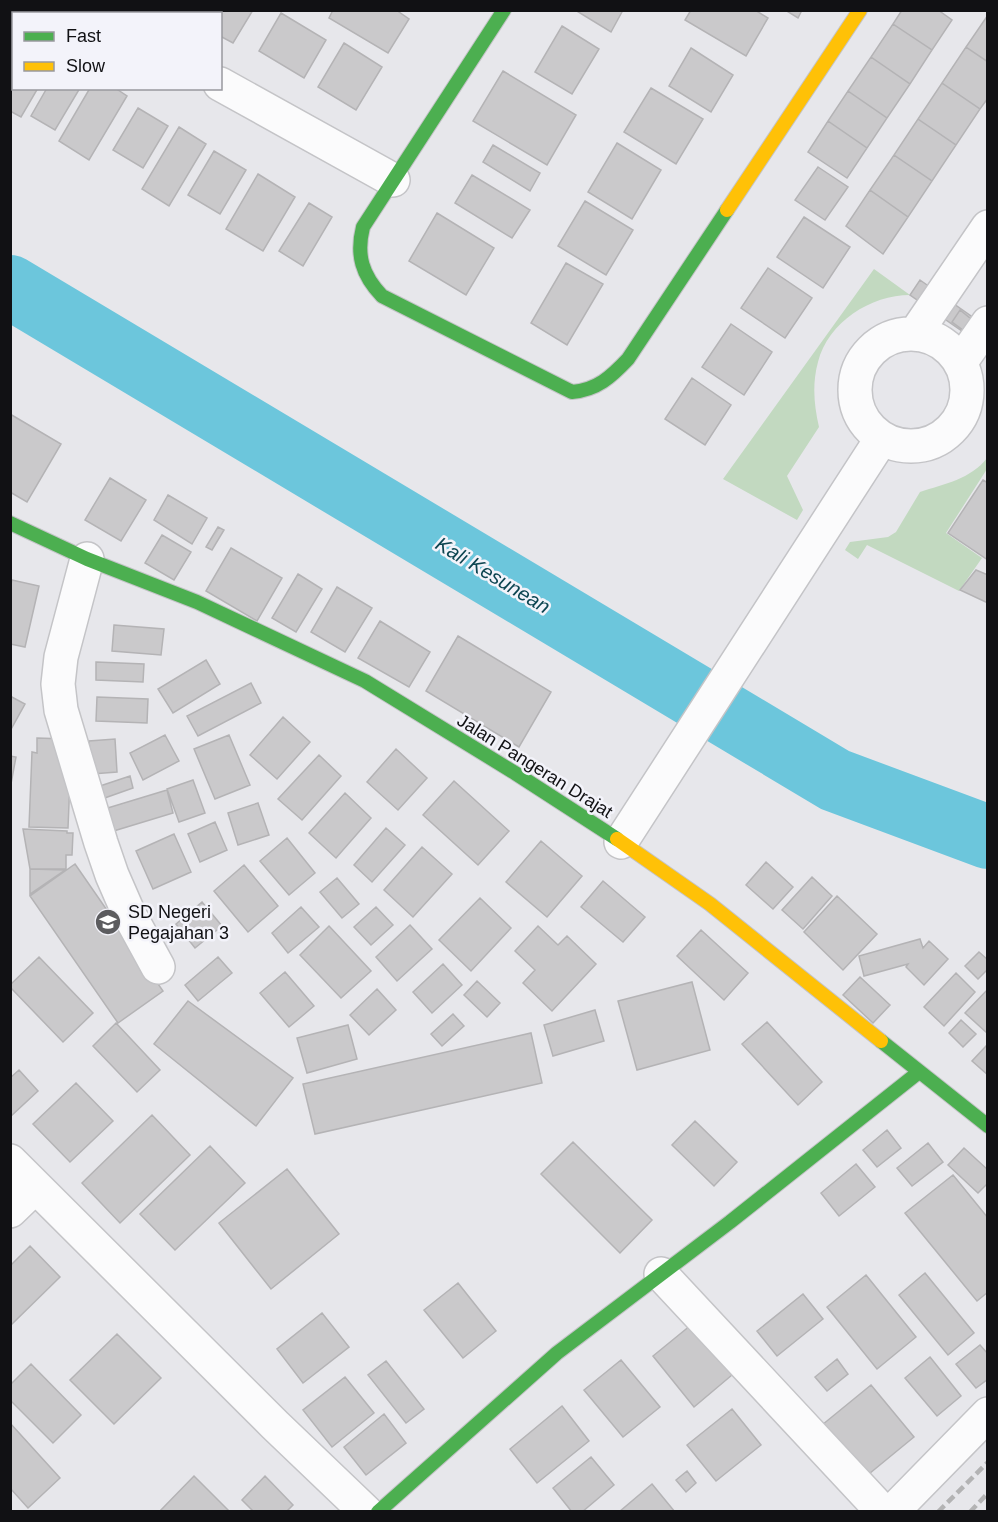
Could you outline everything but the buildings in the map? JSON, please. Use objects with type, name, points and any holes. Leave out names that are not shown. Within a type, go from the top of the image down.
[{"type":"street","points":[[504,10],[363,227],[358,245],[360,263],[371,286],[382,296],[572,392],[588,391],[609,380],[628,359],[860,10]]},
{"type":"street","points":[[222,85],[393,180]]},
{"type":"street","points":[[915,334],[987,227]]},
{"type":"street","points":[[960,363],[987,323]]},
{"type":"street","points":[[915,334],[933,338],[949,348],[960,363],[968,386],[964,411],[950,431],[929,444],[905,446],[882,438],[869,426],[859,410],[856,391],[858,373],[867,357],[880,344],[896,336],[915,334]]},
{"type":"street","points":[[621,842],[882,438]]},
{"type":"street","name":"Jalan Pangeran Drajat","points":[[10,523],[87,559],[197,602],[365,681],[515,772],[710,904],[987,1126]]},
{"type":"street","points":[[87,559],[61,657],[58,684],[61,710],[112,875],[129,914],[158,967]]},
{"type":"street","points":[[378,1512],[558,1353],[919,1072]]},
{"type":"street","points":[[10,1161],[275,1425],[366,1512]]},
{"type":"street","points":[[10,1211],[36,1187]]},
{"type":"street","points":[[661,1274],[883,1512]]},
{"type":"street","points":[[892,1512],[987,1414]]},
{"type":"green space","points":[[874,269],[910,295],[881,300],[853,313],[841,323],[823,348],[814,386],[819,427],[787,476],[803,510],[797,520],[723,479]]},
{"type":"green space","points":[[987,458],[987,469],[946,533],[982,558],[959,591],[867,545],[858,559],[845,550],[850,542],[888,537],[896,532],[920,492],[965,476]]},
{"type":"waterway","name":"Kali Kesunean","points":[[10,287],[835,780],[988,837]]},
{"type":"railway","points":[[938,1512],[988,1462]]},
{"type":"railway","points":[[970,1512],[988,1493]]},
{"type":"traffic: fast","points":[[504,10],[363,227],[360,247],[362,264],[382,296],[572,392],[581,391],[603,382],[628,359],[727,210]]},
{"type":"traffic: fast","points":[[10,523],[87,559],[197,602],[365,681],[617,839]]},
{"type":"traffic: fast","points":[[881,1041],[988,1126]]},
{"type":"traffic: fast","points":[[378,1512],[557,1353],[730,1222],[919,1072]]},
{"type":"traffic: slow","points":[[727,210],[860,10]]},
{"type":"traffic: slow","points":[[617,839],[710,904],[881,1041]]},
{"type":"place","name":"SD Negeri Pegajahan 3","points":[[108,922]]}]
